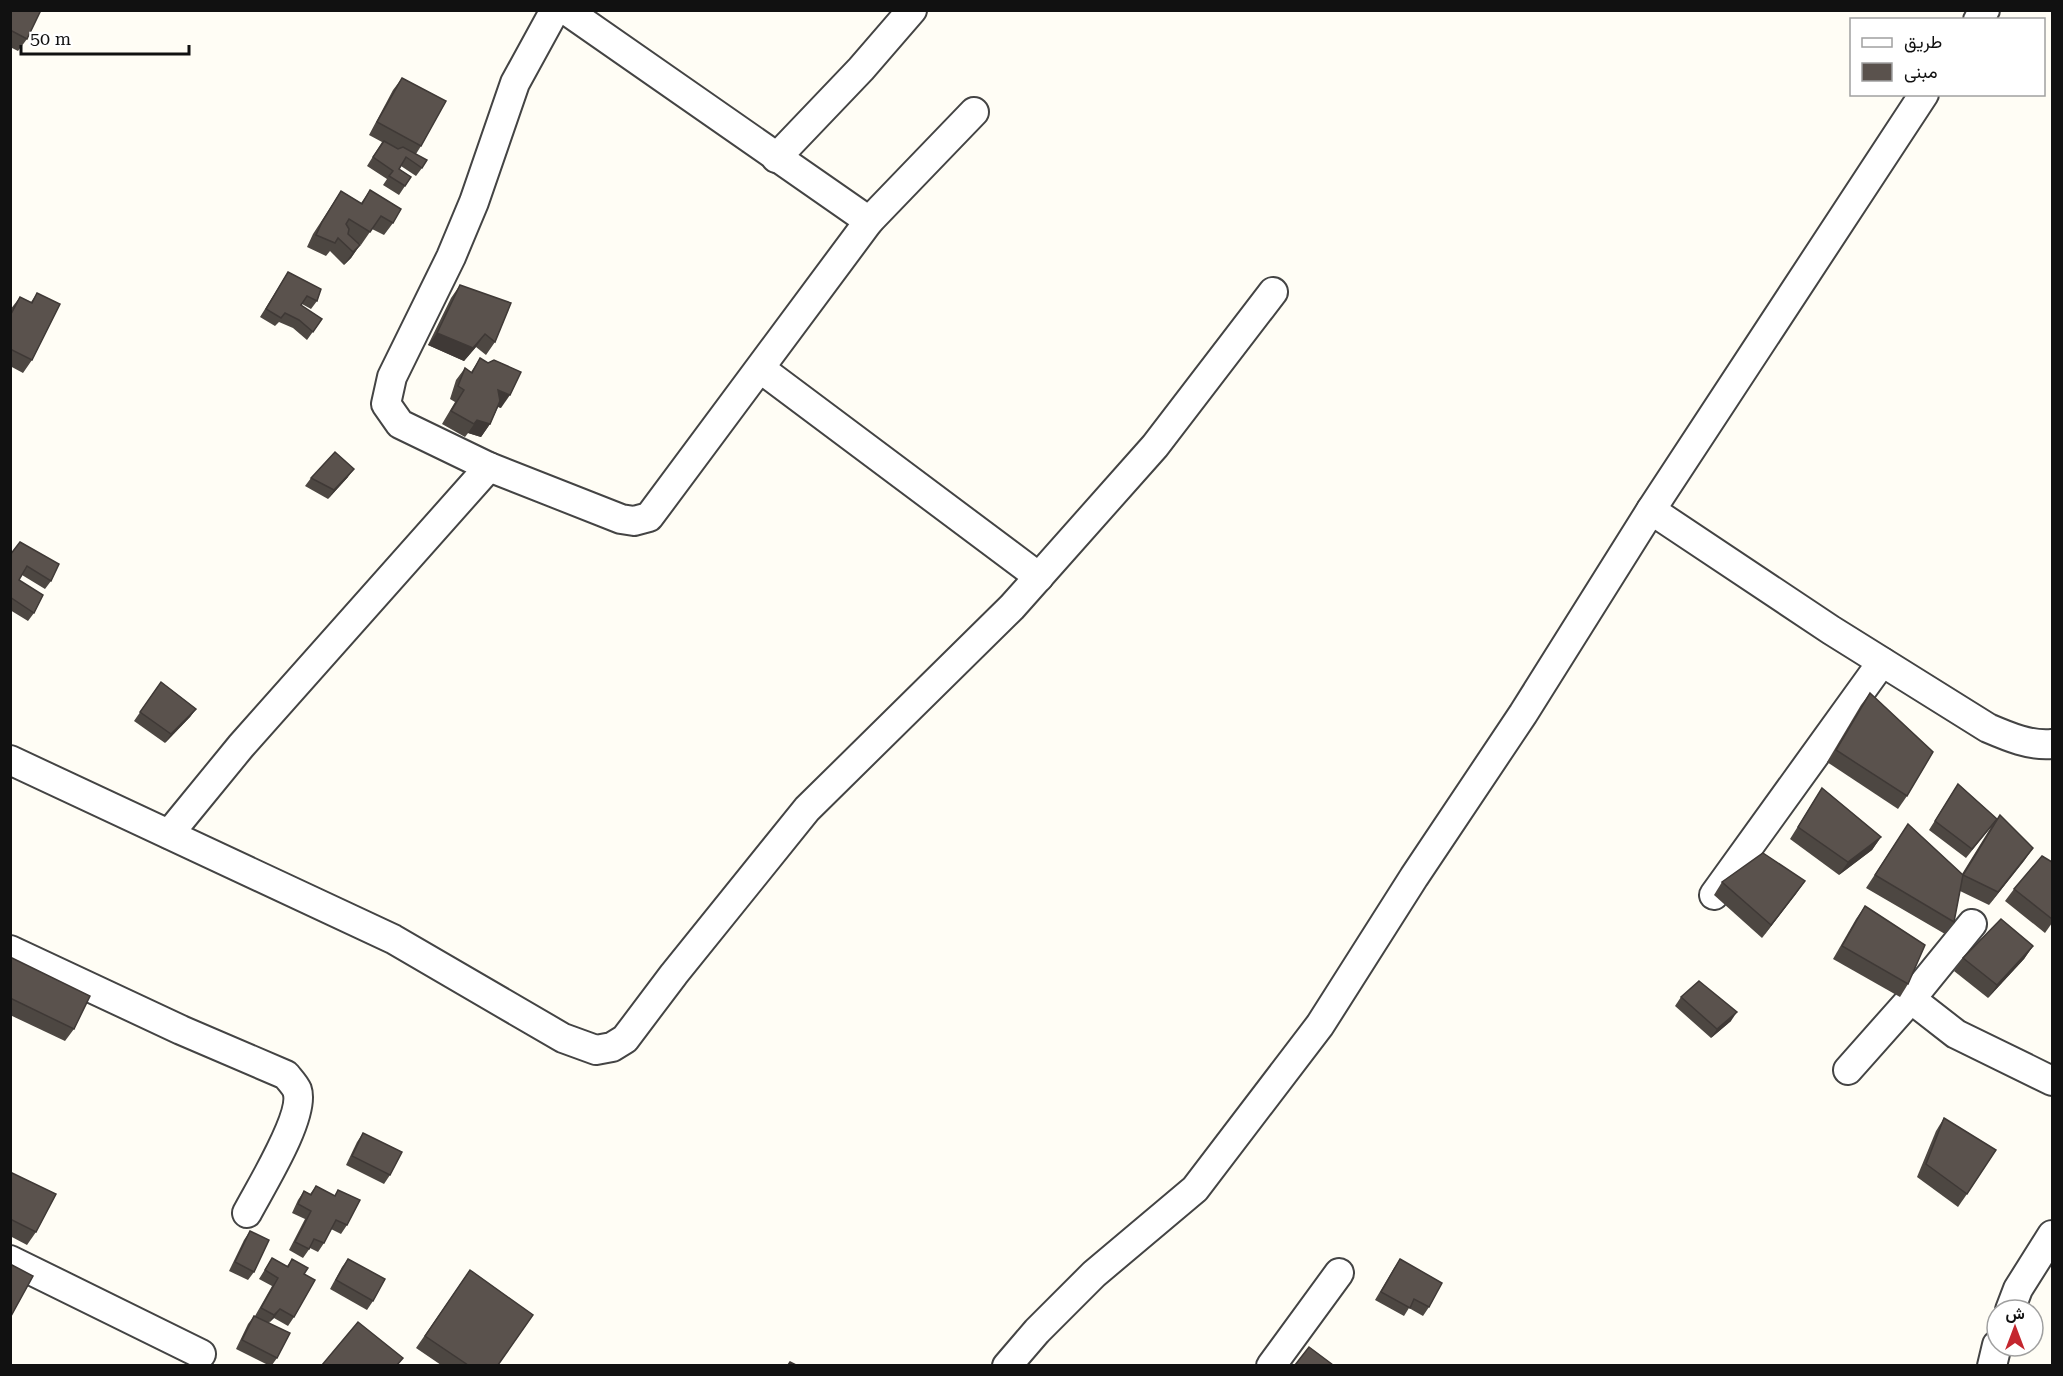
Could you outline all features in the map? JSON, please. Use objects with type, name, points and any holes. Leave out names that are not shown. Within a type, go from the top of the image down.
[{"type":"street","points":[[555,10],[514,83],[474,202],[451,257],[392,377],[386,404],[400,424],[489,467],[621,519],[634,521],[650,517],[869,221],[974,112]]},
{"type":"street","points":[[566,10],[869,221]]},
{"type":"street","points":[[776,158],[861,69],[912,10]]},
{"type":"street","points":[[1007,1365],[1037,1331],[1094,1274],[1195,1189],[1320,1025],[1414,877],[1523,714],[1651,510],[1923,96]]},
{"type":"street","points":[[10,760],[393,939],[563,1038],[596,1050],[612,1047],[626,1039],[674,974],[807,809],[1012,607],[1155,446],[1273,292]]},
{"type":"street","points":[[761,369],[1038,577]]},
{"type":"street","points":[[169,834],[241,746],[489,467]]},
{"type":"street","points":[[1651,510],[1882,662],[1988,728],[2015,740],[2043,745],[2052,744]]},
{"type":"street","points":[[1714,895],[1882,662]]},
{"type":"street","points":[[1848,1070],[1911,999],[1972,924]]},
{"type":"street","points":[[10,950],[181,1030],[286,1075],[297,1089],[298,1107],[289,1133],[247,1213]]},
{"type":"street","points":[[1911,999],[1956,1034],[2052,1081]]},
{"type":"street","points":[[2015,1298],[2052,1235]]},
{"type":"street","points":[[10,1260],[201,1354]]},
{"type":"street","points":[[1271,1365],[1339,1273]]},
{"type":"building","points":[[10,10],[41,10],[27,39],[10,30]]},
{"type":"building","points":[[402,78],[446,101],[421,146],[377,122]]},
{"type":"building","points":[[384,141],[398,149],[403,147],[427,160],[422,168],[406,157],[399,169],[411,177],[405,186],[389,176],[393,171],[373,157]]},
{"type":"building","points":[[370,190],[401,209],[393,223],[381,216],[370,232],[349,219],[346,224],[349,229],[348,234],[360,245],[353,252],[338,238],[335,243],[316,235],[341,191],[362,204]]},
{"type":"building","points":[[288,272],[321,289],[317,301],[307,296],[301,305],[322,319],[313,332],[299,320],[285,313],[281,318],[266,309]]},
{"type":"building","points":[[460,285],[511,303],[495,342],[485,334],[473,348],[437,333]]},
{"type":"building","points":[[37,293],[60,304],[32,360],[10,349],[10,316],[20,297],[32,303]]},
{"type":"building","points":[[480,358],[488,363],[494,360],[521,372],[510,395],[498,390],[500,401],[490,424],[477,420],[474,424],[451,411],[464,390],[458,386],[465,368],[472,373]]},
{"type":"building","points":[[335,452],[354,469],[334,490],[311,478]]},
{"type":"building","points":[[20,542],[59,564],[51,581],[27,566],[19,580],[43,595],[34,613],[10,597],[10,555]]},
{"type":"building","points":[[161,682],[196,709],[171,734],[140,712]]},
{"type":"building","points":[[1870,693],[1933,752],[1907,796],[1836,750]]},
{"type":"building","points":[[1958,784],[1997,819],[1972,849],[1935,821]]},
{"type":"building","points":[[1822,788],[1881,837],[1848,862],[1798,827]]},
{"type":"building","points":[[2000,815],[2033,848],[1998,892],[1963,875]]},
{"type":"building","points":[[1908,824],[1963,875],[1954,922],[1875,875]]},
{"type":"building","points":[[1763,853],[1805,881],[1771,925],[1722,882]]},
{"type":"building","points":[[2042,856],[2052,862],[2052,919],[2014,889]]},
{"type":"building","points":[[1865,906],[1925,945],[1908,984],[1842,946]]},
{"type":"building","points":[[2001,919],[2033,946],[1997,985],[1963,958]]},
{"type":"building","points":[[10,957],[90,996],[74,1029],[10,998]]},
{"type":"building","points":[[1699,981],[1737,1012],[1717,1029],[1681,997]]},
{"type":"building","points":[[1944,1118],[1996,1150],[1967,1194],[1926,1164]]},
{"type":"building","points":[[363,1133],[402,1152],[390,1175],[352,1156]]},
{"type":"building","points":[[10,1172],[56,1194],[36,1232],[10,1219]]},
{"type":"building","points":[[316,1186],[335,1196],[338,1190],[360,1200],[347,1225],[336,1220],[324,1243],[314,1239],[309,1249],[295,1242],[311,1211],[298,1204],[304,1191],[311,1195]]},
{"type":"building","points":[[250,1231],[269,1240],[254,1272],[235,1262]]},
{"type":"building","points":[[272,1258],[288,1267],[292,1259],[308,1268],[304,1274],[315,1280],[294,1317],[280,1309],[274,1315],[261,1308],[278,1278],[265,1270]]},
{"type":"building","points":[[348,1259],[385,1279],[373,1301],[336,1280]]},
{"type":"building","points":[[1400,1259],[1442,1283],[1429,1307],[1414,1299],[1410,1308],[1381,1292]]},
{"type":"building","points":[[10,1264],[33,1276],[11,1316],[10,1315]]},
{"type":"building","points":[[470,1270],[533,1315],[498,1365],[468,1365],[425,1336]]},
{"type":"building","points":[[254,1316],[290,1333],[277,1358],[242,1340]]},
{"type":"building","points":[[358,1322],[403,1358],[397,1365],[322,1365]]},
{"type":"building","points":[[1309,1347],[1333,1365],[1295,1365]]}]
